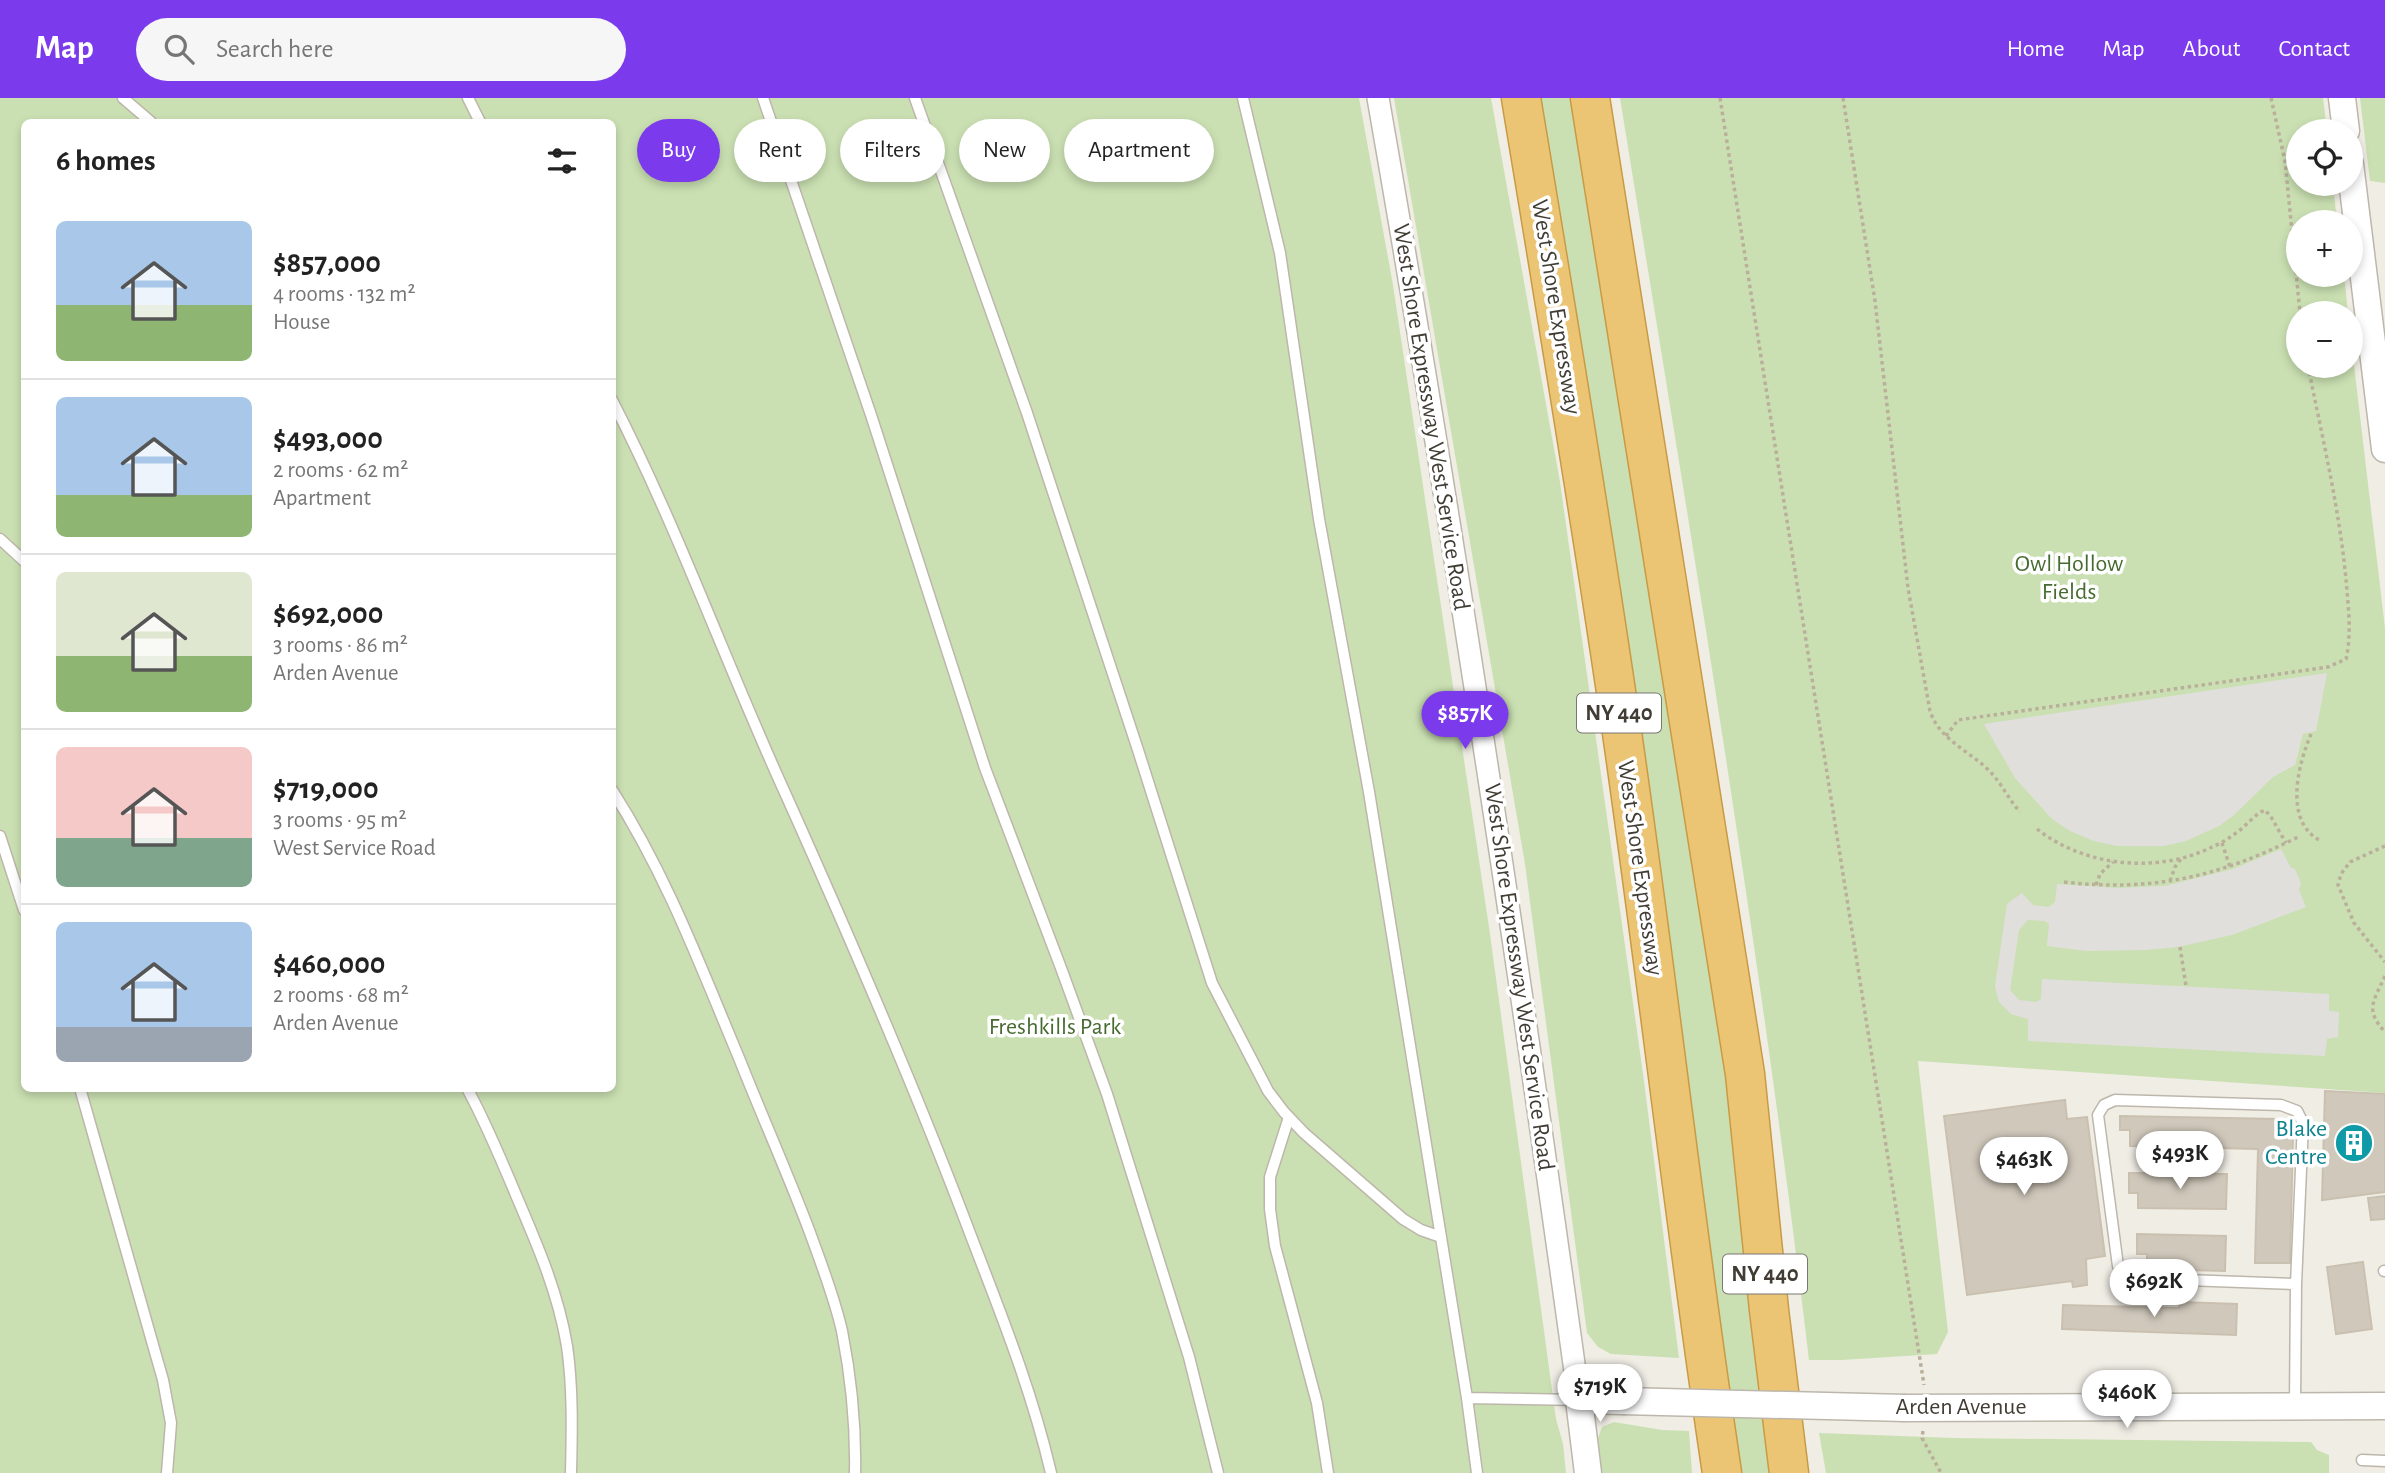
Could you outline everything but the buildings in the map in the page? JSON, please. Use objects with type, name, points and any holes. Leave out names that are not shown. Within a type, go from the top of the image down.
[{"type":"highway","name":"West Shore Expressway","points":[[1521,98],[1619,714],[1722,1473]]},
{"type":"highway","name":"NY 440","points":[[1590,98],[1745,1074],[1789,1473]]},
{"type":"highway","points":[[1745,1074],[1811,1473]]},
{"type":"highway","points":[[1701,1331],[1714,1473]]},
{"type":"street","name":"West Shore Expressway West Service Road","points":[[1378,98],[1486,753],[1579,1400]]},
{"type":"street","points":[[2342,98],[2345,119]]},
{"type":"street","points":[[2354,196],[2385,449]]},
{"type":"street","name":"Arden Avenue","points":[[1579,1400],[1917,1408],[2385,1406]]},
{"type":"street","points":[[1579,1400],[1588,1473]]},
{"type":"lane","points":[[123,98],[148,119]]},
{"type":"lane","points":[[468,98],[478,119]]},
{"type":"lane","points":[[763,98],[875,428],[985,768],[1107,1094],[1189,1357],[1218,1473]]},
{"type":"lane","points":[[915,98],[1027,413],[1212,984],[1268,1091],[1289,1117],[1403,1219],[1421,1230],[1441,1237]]},
{"type":"lane","points":[[1243,98],[1280,253],[1319,519],[1369,792],[1477,1473]]},
{"type":"lane","points":[[616,409],[684,555],[942,1158],[1023,1372],[1051,1473]]},
{"type":"lane","points":[[0,539],[21,558]]},
{"type":"lane","points":[[616,796],[642,838],[671,894],[828,1279],[842,1331],[849,1374],[855,1473]]},
{"type":"lane","points":[[0,836],[5,862],[21,902]]},
{"type":"lane","points":[[81,1092],[163,1380],[171,1423],[167,1473]]},
{"type":"lane","points":[[469,1092],[518,1198],[556,1296],[570,1375],[571,1473]]},
{"type":"lane","points":[[2295,1405],[2296,1284],[2303,1123],[2297,1111],[2281,1105],[2267,1104],[2115,1100],[2104,1105],[2098,1115],[2118,1266],[2124,1274],[2132,1278],[2296,1284]]},
{"type":"lane","points":[[1289,1117],[1270,1177],[1270,1209],[1275,1245],[1317,1404],[1328,1473]]},
{"type":"lane","points":[[1467,1398],[1579,1400]]},
{"type":"lane","points":[[2362,1461],[2385,1461]]},
{"type":"path","points":[[1720,98],[1917,1408],[1922,1438],[1941,1473]]},
{"type":"path","points":[[1843,98],[1875,301],[1909,588],[1930,711],[1937,726],[1993,775],[2020,812]]},
{"type":"path","points":[[2271,98],[2285,161],[2299,301]]},
{"type":"path","points":[[1946,736],[1958,720],[2328,667],[2346,660],[2349,645],[2348,604],[2342,538],[2310,378]]},
{"type":"path","points":[[2311,734],[2299,770],[2298,807],[2308,831],[2321,841]]},
{"type":"path","points":[[2037,829],[2063,846],[2113,861],[2129,863],[2181,859],[2222,842],[2265,810],[2286,843]]},
{"type":"path","points":[[2064,883],[2151,884],[2170,881],[2230,867],[2298,837]]},
{"type":"path","points":[[2222,842],[2230,867]]},
{"type":"path","points":[[2385,846],[2350,862],[2341,874],[2338,885],[2354,923],[2385,962]]},
{"type":"path","points":[[2170,881],[2181,859]]},
{"type":"path","points":[[2096,885],[2100,874],[2113,861]]},
{"type":"path","points":[[2180,947],[2186,986]]},
{"type":"path","points":[[2385,976],[2373,1001],[2373,1015],[2385,1032]]},
{"type":"green space","name":"Freshkills Park","points":[[0,98],[1359,98],[1393,285],[1489,927],[1556,1419],[1563,1444],[1566,1473],[0,1473]]},
{"type":"green space","points":[[1394,98],[1491,98],[1560,482],[1644,1081],[1679,1358],[1611,1354],[1598,1347],[1587,1333],[1525,864]]},
{"type":"green space","points":[[1530,98],[1570,98],[1607,308],[1731,1094],[1776,1473],[1736,1473]]},
{"type":"green space","name":"Owl Hollow Fields","points":[[1620,98],[2323,98],[2326,119],[2286,119],[2286,196],[2334,196],[2336,210],[2286,210],[2286,287],[2345,287],[2347,301],[2286,301],[2286,378],[2356,378],[2385,628],[2385,1093],[1918,1061],[1948,1332],[1937,1354],[1809,1360],[1768,1044]]},
{"type":"green space","points":[[2360,98],[2385,98],[2385,183],[2370,181]]},
{"type":"green space","points":[[1614,1422],[1662,1430],[1689,1431],[1692,1473],[1600,1473],[1596,1444],[1602,1427]]},
{"type":"green space","points":[[1819,1433],[1955,1438],[2311,1442],[2317,1450],[2329,1455],[2329,1473],[1826,1473]]},
{"type":"shaded area","points":[[2327,673],[2316,731],[2303,734],[2295,765],[2273,777],[2219,826],[2186,841],[2164,846],[2117,846],[2094,841],[2070,831],[2052,819],[2015,778],[1984,724]]},
{"type":"shaded area","points":[[2281,849],[2291,868],[2295,869],[2306,907],[2232,935],[2178,947],[2145,950],[2086,951],[2047,946],[2049,924],[2045,921],[2028,920],[2019,930],[2010,990],[2019,1000],[2036,1002],[2041,999],[2042,979],[2329,994],[2329,1011],[2339,1012],[2338,1037],[2327,1039],[2325,1056],[2028,1041],[2028,1019],[2011,1014],[1999,1002],[1995,986],[2007,904],[2022,893],[2033,905],[2049,907],[2055,902],[2057,884],[2117,888],[2165,886],[2233,869]]},
{"type":"place","name":"Blake Centre","points":[[2354,1143]]}]
